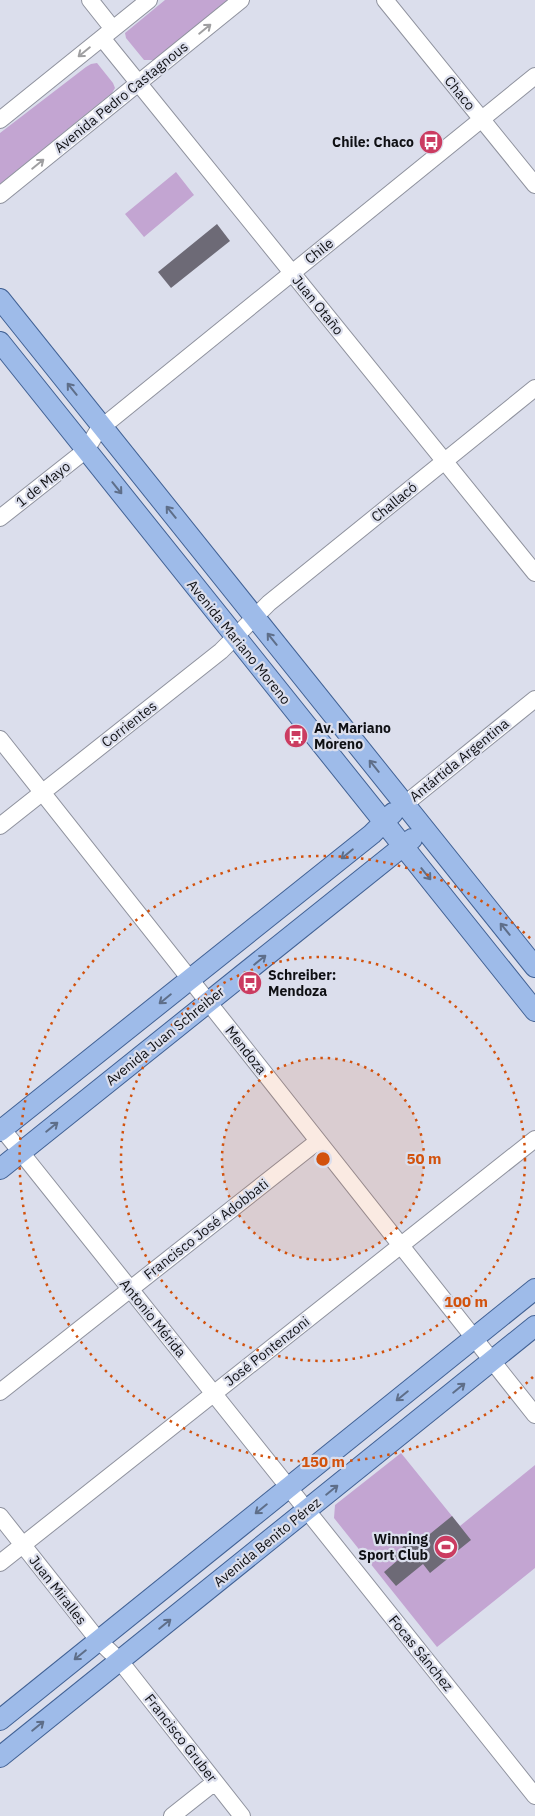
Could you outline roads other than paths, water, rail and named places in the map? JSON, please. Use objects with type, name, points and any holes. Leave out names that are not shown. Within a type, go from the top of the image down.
[{"type":"main road","name":"Avenida Mariano Moreno","points":[[0,299],[535,967]]},
{"type":"main road","name":"Avenida Mariano Moreno","points":[[0,342],[535,1011]]},
{"type":"main road","name":"Antártida Argentina","points":[[384,823],[404,804]]},
{"type":"main road","name":"Avenida Juan Schreiber","points":[[1,1129],[190,980],[384,823]]},
{"type":"main road","name":"Avenida Juan Schreiber","points":[[0,1169],[424,829]]},
{"type":"main road","name":"Avenida Benito Pérez","points":[[0,1720],[535,1289]]},
{"type":"main road","name":"Avenida Benito Pérez","points":[[0,1757],[535,1326]]},
{"type":"street","name":"Juan Otaño","points":[[90,0],[138,83],[535,573]]},
{"type":"street","points":[[0,120],[149,0]]},
{"type":"street","name":"Avenida Pedro Castagnous","points":[[0,194],[241,0]]},
{"type":"street","name":"Chaco","points":[[385,0],[535,186]]},
{"type":"street","name":"Chile","points":[[86,450],[102,427],[535,76]]},
{"type":"street","name":"Challacó","points":[[255,618],[269,603],[535,388]]},
{"type":"street","name":"1 de Mayo","points":[[0,518],[86,450]]},
{"type":"street","name":"Corrientes","points":[[0,826],[236,638],[255,618]]},
{"type":"street","name":"Antártida Argentina","points":[[404,804],[535,699]]},
{"type":"street","name":"Mendoza","points":[[0,739],[535,1415]]},
{"type":"street","name":"Antonio Mérida","points":[[1,1129],[306,1510]]},
{"type":"street","name":"José Pontenzoni","points":[[0,1563],[535,1139]]},
{"type":"street","name":"Francisco José Adobbati","points":[[0,1392],[318,1141]]},
{"type":"street","name":"Focas Sánchez","points":[[306,1510],[535,1796]]},
{"type":"street","name":"Juan Miralles","points":[[0,1516],[98,1640],[120,1661]]},
{"type":"street","name":"Francisco Gruber","points":[[120,1661],[242,1816]]},
{"type":"street","points":[[172,1816],[215,1782]]},
{"type":"place","name":"Chile: Chaco","points":[[431,142]]},
{"type":"place","name":"Av. Mariano Moreno","points":[[296,736]]},
{"type":"place","name":"Schreiber: Mendoza","points":[[250,983]]},
{"type":"place","name":"Winning Sport Club","points":[[446,1547]]}]
